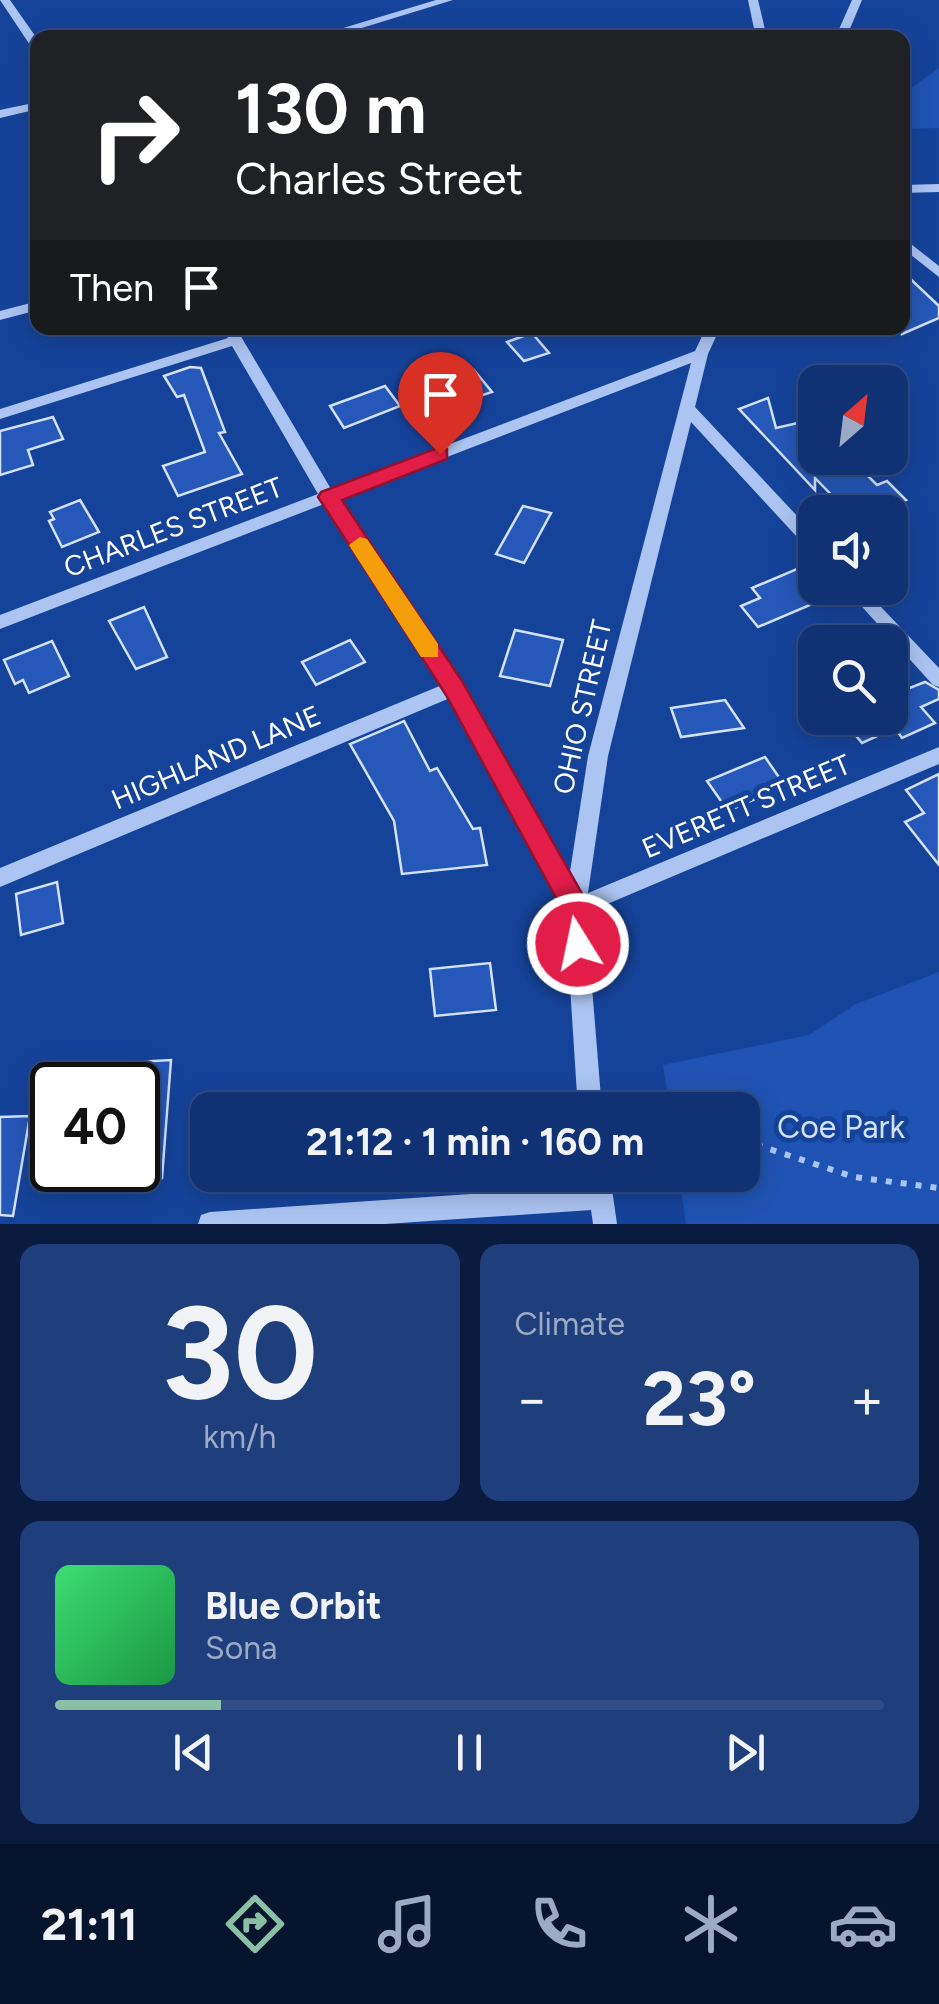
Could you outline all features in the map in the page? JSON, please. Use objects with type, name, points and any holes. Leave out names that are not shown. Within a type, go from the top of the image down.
[{"type":"street","points":[[6,0],[30,38]]},
{"type":"street","points":[[344,30],[448,0]]},
{"type":"street","points":[[753,0],[760,30]]},
{"type":"street","points":[[844,30],[857,0]]},
{"type":"street","points":[[0,114],[30,106]]},
{"type":"street","points":[[910,189],[939,188]]},
{"type":"street","points":[[910,249],[939,273]]},
{"type":"street","points":[[0,316],[30,307]]},
{"type":"street","points":[[0,414],[230,335]]},
{"type":"street","points":[[234,335],[328,497],[454,688],[575,908]]},
{"type":"street","name":"OHIO STREET","points":[[587,1092],[575,908],[598,756],[686,408],[710,335]]},
{"type":"street","name":"CHARLES STREET","points":[[0,622],[701,354]]},
{"type":"street","points":[[686,408],[798,528]]},
{"type":"street","points":[[869,605],[939,680]]},
{"type":"street","name":"HIGHLAND LANE","points":[[0,878],[454,688]]},
{"type":"street","name":"EVERETT STREET","points":[[575,908],[939,755]]},
{"type":"street","points":[[210,1224],[538,1192]]},
{"type":"street","points":[[601,1192],[605,1224]]},
{"type":"path","points":[[760,1146],[854,1177],[939,1188]]},
{"type":"green space","points":[[939,68],[939,128],[910,129],[910,89]]},
{"type":"green space","name":"Coe Park","points":[[939,972],[939,1224],[686,1224],[681,1192],[760,1192],[760,1092],[667,1092],[663,1065],[809,1035],[856,1004]]},
{"type":"building","points":[[910,279],[939,306],[939,318],[910,331]]},
{"type":"building","points":[[534,335],[549,353],[524,361],[507,342]]},
{"type":"building","points":[[190,367],[201,368],[225,432],[219,433],[242,474],[178,496],[163,466],[205,452],[184,395],[177,397],[164,376]]},
{"type":"building","points":[[474,370],[492,392],[465,401],[448,379]]},
{"type":"building","points":[[385,386],[400,406],[344,428],[330,406]]},
{"type":"building","points":[[768,398],[776,428],[798,423],[798,472],[739,409]]},
{"type":"building","points":[[53,417],[63,439],[28,450],[33,465],[0,475],[0,431]]},
{"type":"building","points":[[801,475],[867,475],[877,485],[887,481],[901,495],[832,495],[815,478],[815,490]]},
{"type":"building","points":[[80,500],[99,532],[62,547],[49,521],[54,519],[50,512]]},
{"type":"building","points":[[523,506],[551,513],[524,563],[496,554]]},
{"type":"building","points":[[797,569],[798,605],[810,605],[758,627],[741,606],[760,598],[752,588]]},
{"type":"building","points":[[144,607],[167,657],[136,669],[109,621]]},
{"type":"building","points":[[515,630],[563,640],[550,686],[500,676]]},
{"type":"building","points":[[350,640],[365,662],[316,685],[302,662]]},
{"type":"building","points":[[52,641],[69,676],[29,693],[23,680],[15,684],[4,660]]},
{"type":"building","points":[[925,682],[939,690],[939,699],[921,707],[935,723],[902,738],[900,735],[908,735],[908,689]]},
{"type":"building","points":[[725,700],[744,728],[681,737],[671,708]]},
{"type":"building","points":[[404,721],[430,771],[437,768],[473,829],[480,828],[487,865],[402,874],[394,821],[350,744]]},
{"type":"building","points":[[855,735],[880,735],[862,743]]},
{"type":"building","points":[[765,757],[785,786],[728,811],[707,781]]},
{"type":"building","points":[[939,774],[939,865],[905,822],[924,813],[906,790]]},
{"type":"building","points":[[57,882],[63,923],[21,935],[16,894]]},
{"type":"building","points":[[490,963],[496,1010],[435,1016],[430,969]]},
{"type":"building","points":[[171,1060],[162,1178],[160,1062],[136,1062]]},
{"type":"building","points":[[30,1116],[13,1216],[0,1215],[0,1117]]},
{"type":"slow traffic","points":[[360,545],[430,651]]},
{"type":"route","points":[[440,454],[328,497],[454,688],[575,908],[578,944]]}]
